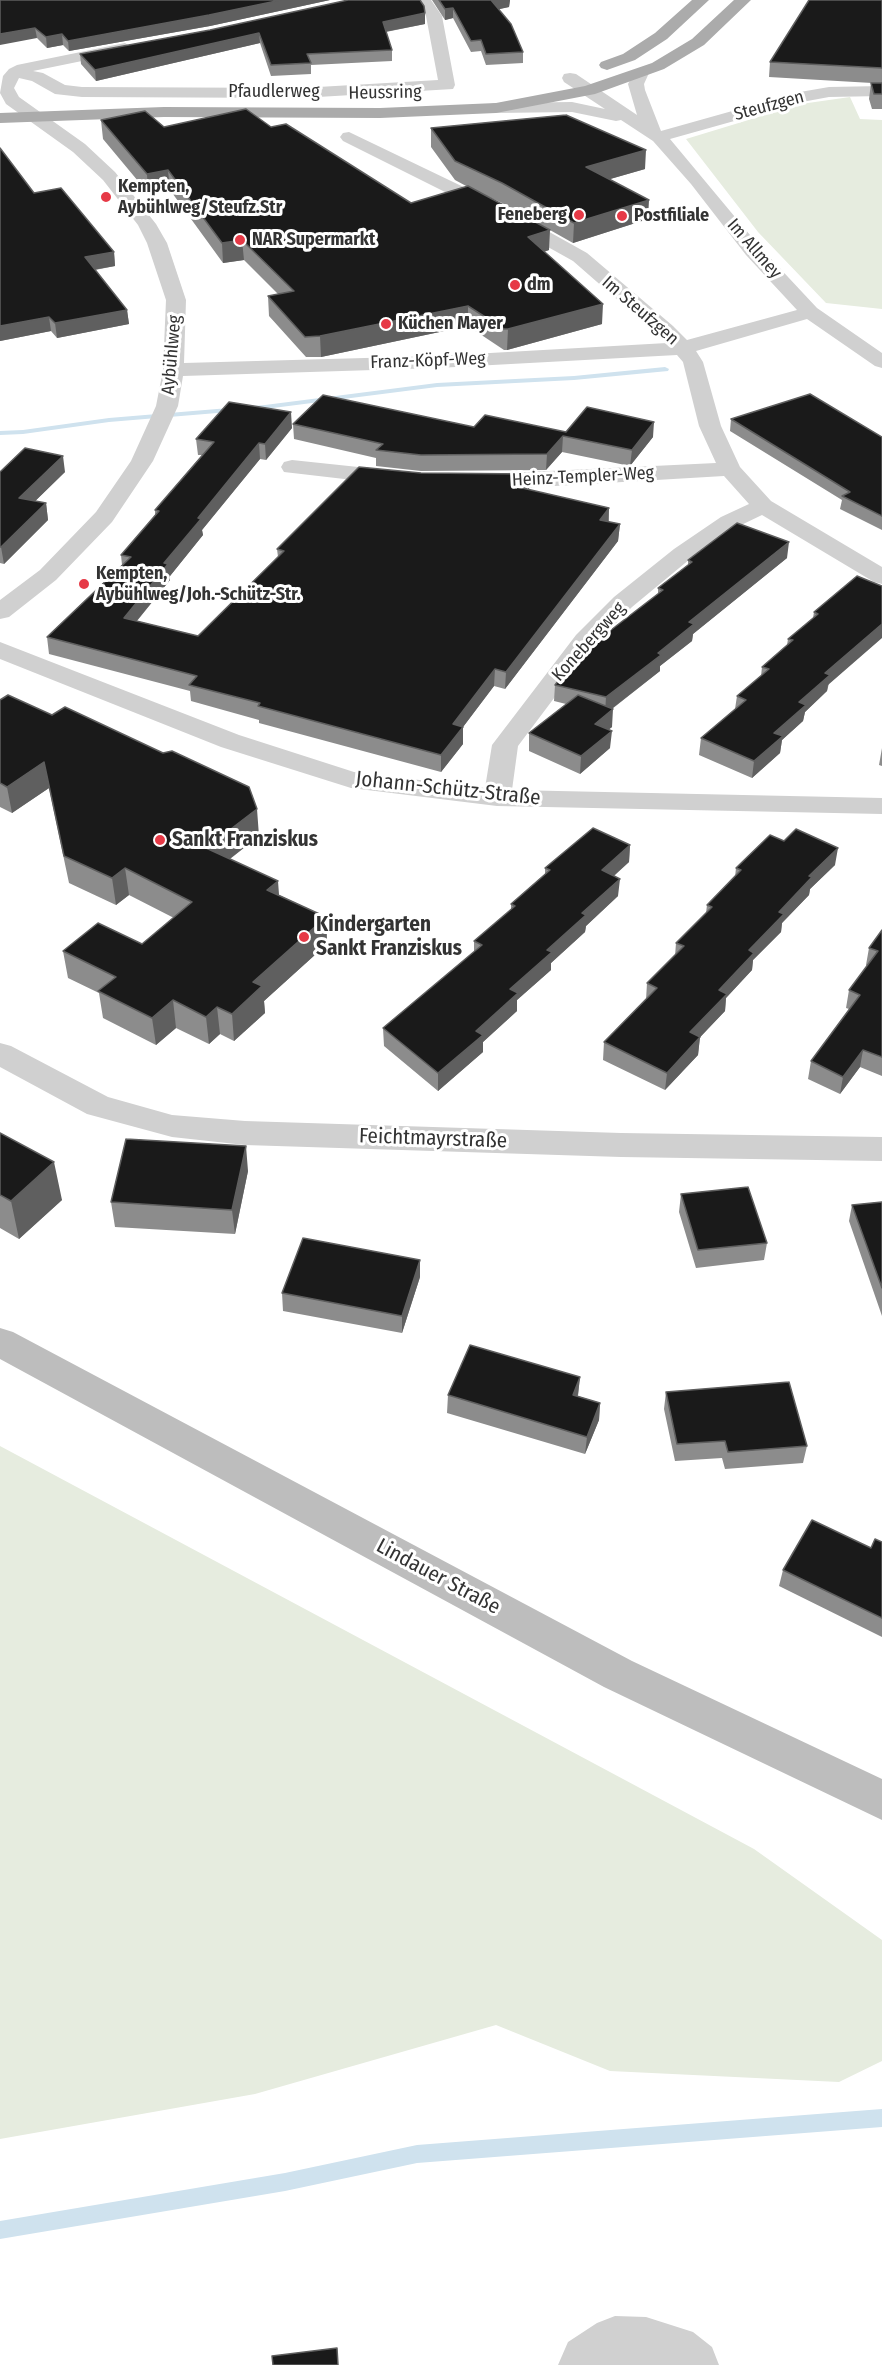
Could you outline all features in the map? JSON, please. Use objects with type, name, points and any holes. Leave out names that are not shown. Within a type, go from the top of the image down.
[{"type":"main road","name":"Heussring","points":[[6,101],[263,101],[393,99],[468,95],[584,73],[637,52],[661,36],[701,0]]},
{"type":"main road","name":"Heussring","points":[[0,118],[164,112],[380,113],[496,108],[588,90],[641,73],[698,42],[742,0]]},
{"type":"main road","name":"Lindauer Straße","points":[[0,1342],[618,1674],[882,1800]]},
{"type":"street","name":"Pfaudlerweg","points":[[15,72],[37,77],[61,90],[82,92],[301,93],[447,85],[434,16],[423,0]]},
{"type":"street","points":[[6,101],[6,88],[15,72],[30,66],[144,45]]},
{"type":"street","name":"Im Allmey","points":[[584,73],[588,90],[655,134],[697,180],[753,251],[810,312],[882,362]]},
{"type":"street","name":"Im Allmey","points":[[641,73],[636,84],[637,90],[655,134]]},
{"type":"street","name":"Steufzgen","points":[[655,134],[800,97],[829,92],[882,91]]},
{"type":"street","name":"Aybühlweg","points":[[0,612],[48,575],[104,517],[142,461],[161,419],[173,370],[176,300],[158,243],[147,224],[95,162],[33,116],[6,101]]},
{"type":"street","name":"Im Allmey","points":[[496,108],[573,107],[588,109],[625,119],[655,134]]},
{"type":"street","name":"Im Steufzgen","points":[[350,137],[494,209],[580,257],[666,330],[683,348],[693,362],[710,426],[730,469],[763,506],[882,577]]},
{"type":"street","points":[[683,348],[810,312]]},
{"type":"street","name":"Franz-Köpf-Weg","points":[[173,370],[437,362],[683,348]]},
{"type":"street","points":[[292,467],[421,480]]},
{"type":"street","name":"Heinz-Templer-Weg","points":[[465,480],[520,481],[730,469]]},
{"type":"street","name":"Konebergweg","points":[[497,798],[505,745],[585,640],[624,602],[682,554],[729,522],[763,506]]},
{"type":"street","name":"Johann-Schütz-Straße","points":[[0,650],[230,741],[351,780],[497,798],[882,806]]},
{"type":"street","name":"Feichtmayrstraße","points":[[0,1054],[98,1106],[172,1126],[257,1134],[621,1145],[882,1149]]},
{"type":"street","points":[[583,2365],[586,2360],[615,2341],[646,2342],[675,2350],[694,2365]]},
{"type":"shaded area","points":[[850,97],[860,119],[882,120],[882,309],[826,303],[758,232],[686,139],[801,104]]},
{"type":"shaded area","points":[[0,1446],[754,1849],[882,1940],[882,2061],[839,2082],[610,2071],[496,2025],[255,2094],[0,2139]]},
{"type":"building","points":[[0,0],[281,0],[68,41],[62,34],[46,37],[35,28],[0,34]]},
{"type":"building","points":[[348,0],[420,0],[425,13],[383,22],[392,50],[307,54],[311,63],[271,65],[259,33],[95,70],[80,54],[210,30]]},
{"type":"building","points":[[439,0],[491,0],[511,24],[523,52],[486,54],[481,40],[471,41],[453,8],[445,9]]},
{"type":"building","points":[[809,0],[882,0],[882,68],[770,62]]},
{"type":"building","points":[[871,83],[882,83],[882,94],[874,94]]},
{"type":"building","points":[[246,109],[271,127],[286,124],[411,203],[468,186],[550,230],[528,237],[603,304],[508,329],[504,329],[468,306],[320,336],[305,337],[268,296],[294,291],[242,240],[222,243],[168,170],[147,174],[101,120],[145,111],[164,127]]},
{"type":"building","points":[[566,115],[646,150],[586,167],[649,200],[574,223],[502,183],[455,161],[431,128]]},
{"type":"building","points":[[0,148],[34,193],[61,188],[114,252],[85,257],[127,310],[55,323],[49,317],[0,326]]},
{"type":"building","points":[[810,394],[882,437],[882,516],[842,496],[850,492],[731,419]]},
{"type":"building","points":[[323,395],[474,427],[485,415],[566,432],[587,407],[654,422],[632,450],[563,436],[547,454],[421,455],[376,450],[383,444],[293,424]]},
{"type":"building","points":[[229,402],[291,412],[265,444],[259,443],[198,518],[201,519],[164,563],[168,564],[124,618],[198,636],[284,551],[277,549],[359,467],[421,473],[530,474],[518,487],[609,508],[600,520],[620,524],[506,672],[495,669],[453,724],[463,727],[441,755],[189,685],[197,676],[47,637],[131,557],[121,555],[159,511],[155,510],[214,442],[196,439]]},
{"type":"building","points":[[25,448],[63,456],[19,498],[46,503],[0,547],[0,472]]},
{"type":"building","points":[[737,523],[789,542],[689,622],[694,624],[658,653],[661,655],[606,697],[555,685],[577,656],[663,590],[658,588],[692,562],[688,560]]},
{"type":"building","points":[[857,576],[882,586],[882,624],[825,673],[830,675],[799,702],[806,705],[774,733],[783,736],[754,761],[701,738],[746,700],[737,696],[769,669],[762,667],[793,640],[788,639],[818,614],[814,612]]},
{"type":"building","points":[[8,695],[52,715],[65,707],[163,753],[172,751],[249,787],[257,809],[206,848],[278,881],[267,890],[326,917],[253,982],[262,986],[232,1014],[217,1007],[206,1017],[173,1000],[152,1018],[98,991],[116,977],[63,951],[98,923],[142,944],[192,902],[125,868],[112,878],[64,856],[44,762],[7,787],[0,783],[0,700]]},
{"type":"building","points":[[578,695],[613,709],[595,724],[612,731],[581,756],[529,733]]},
{"type":"building","points":[[593,828],[630,845],[602,870],[620,879],[582,913],[586,915],[547,950],[552,952],[510,989],[518,993],[476,1031],[483,1035],[438,1073],[383,1028],[482,945],[474,941],[515,906],[511,904],[550,870],[545,868]]},
{"type":"building","points":[[796,829],[838,848],[809,876],[812,877],[779,912],[784,914],[749,950],[754,953],[719,990],[727,994],[690,1032],[700,1037],[667,1073],[604,1042],[657,988],[647,983],[684,946],[676,943],[712,907],[707,905],[741,870],[736,868],[770,835],[784,841]]},
{"type":"building","points":[[882,930],[882,1057],[863,1050],[843,1077],[811,1061],[860,995],[849,990],[878,951],[869,948]]},
{"type":"building","points":[[0,1133],[54,1162],[11,1201],[0,1195]]},
{"type":"building","points":[[126,1139],[246,1146],[232,1210],[111,1202]]},
{"type":"building","points":[[748,1187],[767,1243],[698,1250],[681,1194]]},
{"type":"building","points":[[882,1202],[882,1288],[852,1205]]},
{"type":"building","points":[[303,1238],[420,1260],[402,1316],[282,1293]]},
{"type":"building","points":[[470,1345],[580,1377],[573,1395],[600,1403],[587,1437],[448,1395]]},
{"type":"building","points":[[789,1382],[807,1446],[728,1452],[725,1441],[677,1444],[666,1392]]},
{"type":"building","points":[[812,1520],[871,1548],[875,1539],[882,1542],[882,1618],[783,1570]]},
{"type":"building","points":[[337,2348],[338,2365],[273,2365],[272,2356]]},
{"type":"waterway","points":[[0,433],[109,420],[265,407],[437,385],[574,378],[665,369]]},
{"type":"waterway","points":[[0,2230],[285,2182],[417,2154],[882,2118]]},
{"type":"place","name":"Kempten, Aybühlweg/Steufz.Str","points":[[106,197]]},
{"type":"place","name":"Feneberg","points":[[579,215]]},
{"type":"place","name":"Postfiliale","points":[[622,216]]},
{"type":"place","name":"NAR Supermarkt","points":[[240,240]]},
{"type":"place","name":"dm","points":[[515,285]]},
{"type":"place","name":"Küchen Mayer","points":[[386,324]]},
{"type":"place","name":"Kempten, Aybühlweg/Joh.-Schütz-Str.","points":[[84,584]]},
{"type":"place","name":"Sankt Franziskus","points":[[160,840]]},
{"type":"place","name":"Kindergarten Sankt Franziskus","points":[[304,937]]}]
